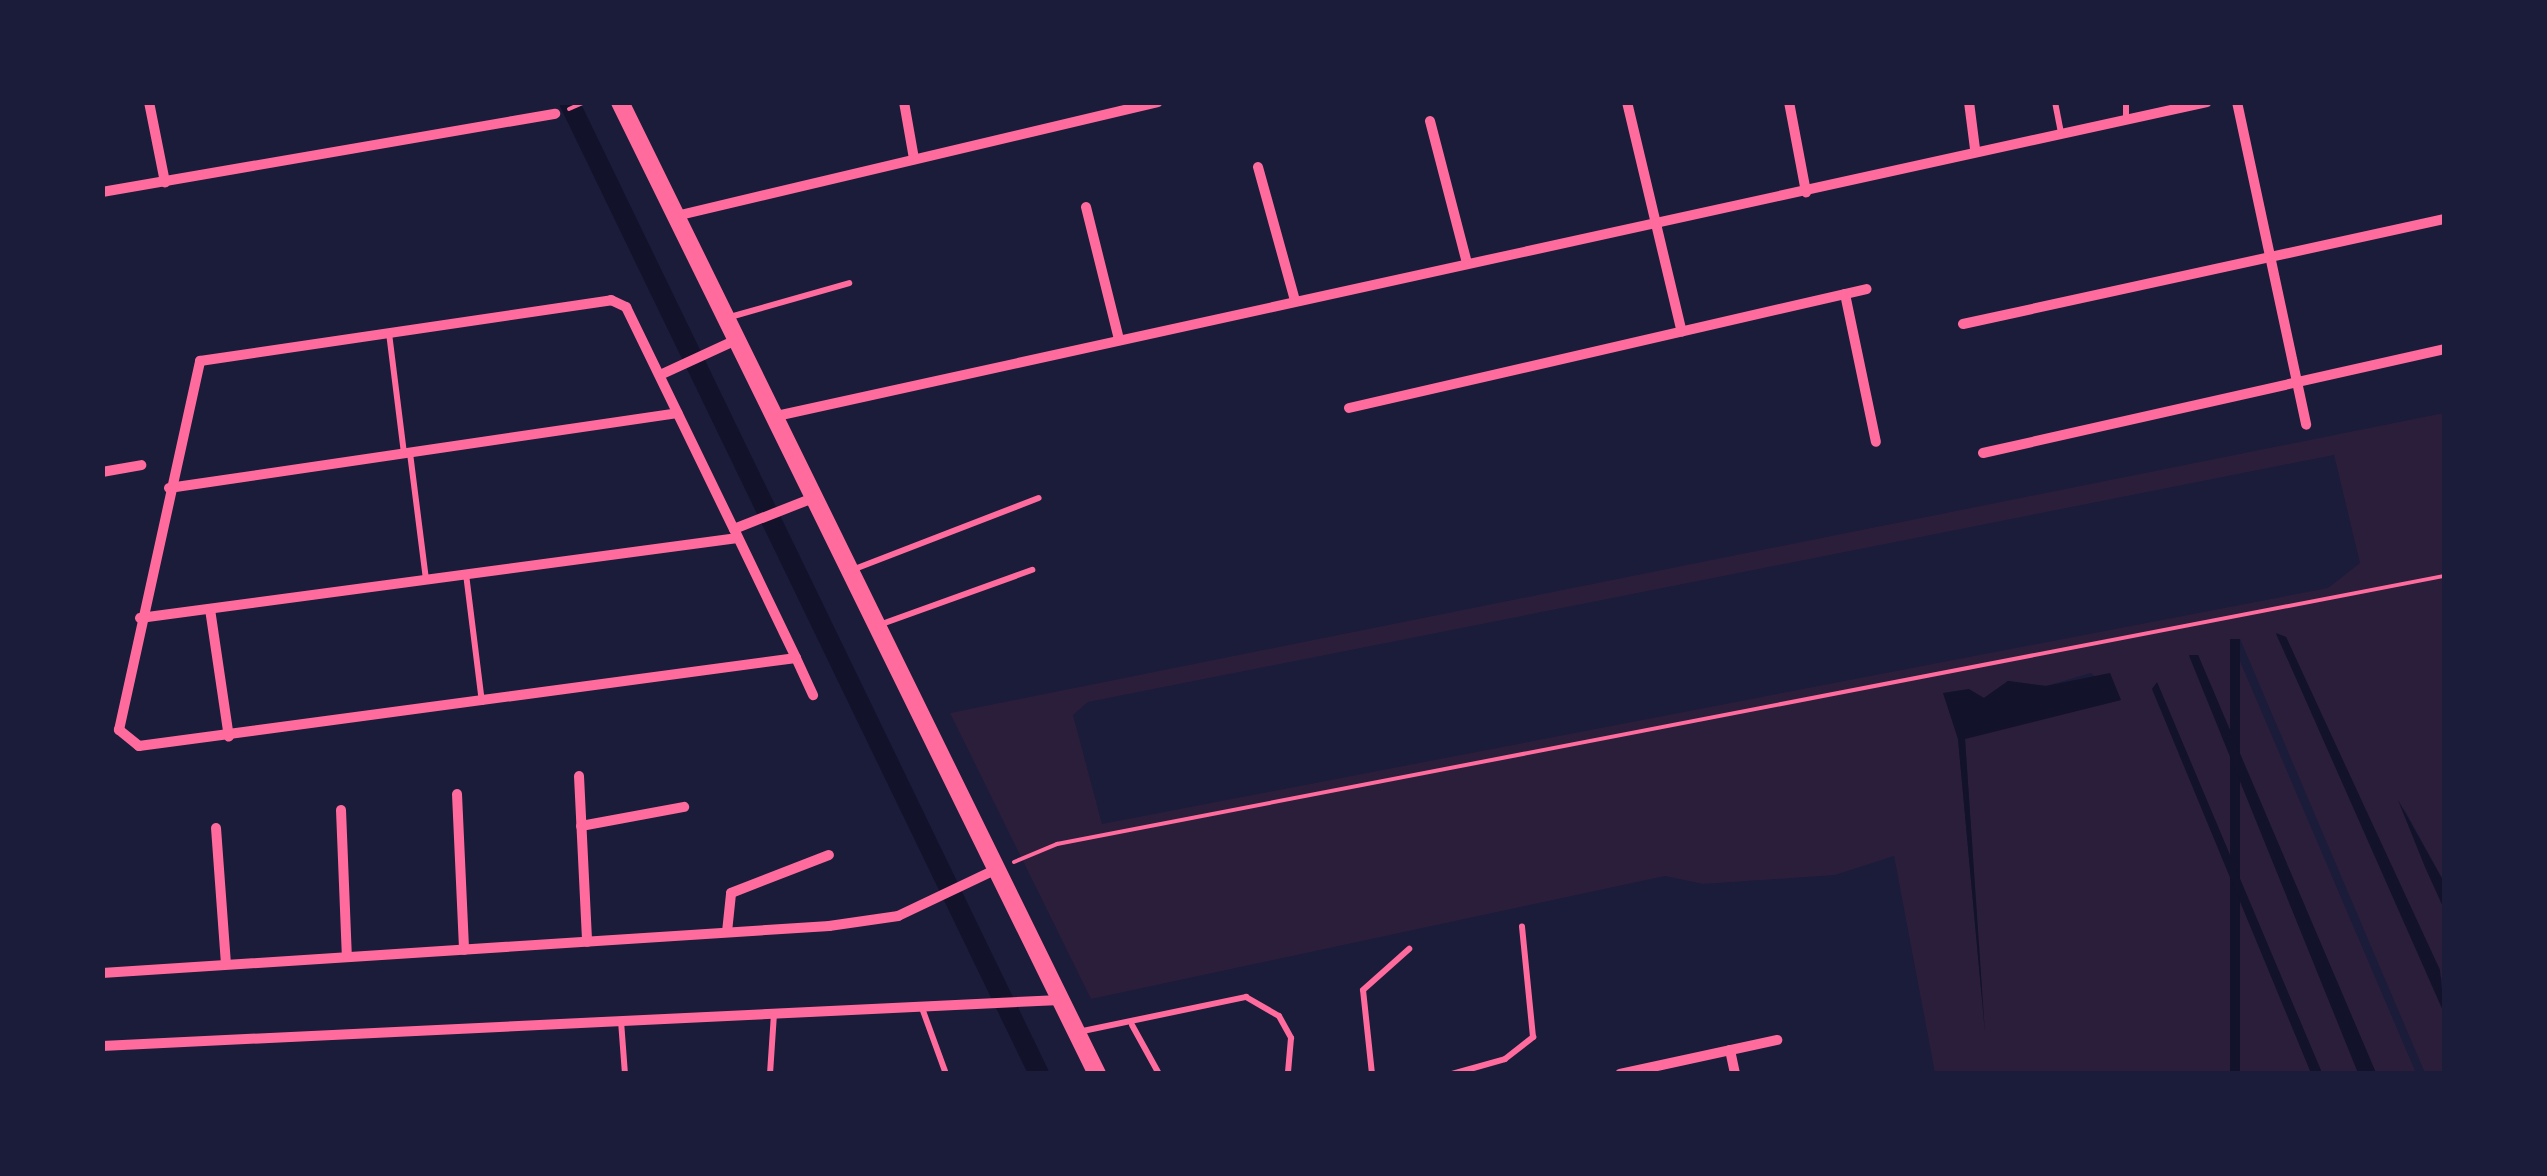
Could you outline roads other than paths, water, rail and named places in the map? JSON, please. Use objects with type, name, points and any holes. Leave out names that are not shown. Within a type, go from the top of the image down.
[{"type":"main road","points":[[620,102],[724,318],[727,345],[770,418],[804,501],[850,570],[1096,1074]]},
{"type":"street","points":[[149,102],[165,182]]},
{"type":"street","points":[[904,102],[914,159]]},
{"type":"street","points":[[675,216],[1158,102]]},
{"type":"street","points":[[1627,102],[1682,332]]},
{"type":"street","points":[[1969,102],[1975,149]]},
{"type":"street","points":[[770,418],[1119,338],[1656,226],[1975,149],[2207,102]]},
{"type":"street","points":[[2237,102],[2292,376],[2306,425]]},
{"type":"street","points":[[1790,103],[1806,192]]},
{"type":"street","points":[[102,192],[555,114]]},
{"type":"street","points":[[1430,121],[1468,263]]},
{"type":"street","points":[[1258,167],[1295,300]]},
{"type":"street","points":[[1086,207],[1119,338]]},
{"type":"street","points":[[1963,324],[2266,252],[2444,218]]},
{"type":"street","points":[[1349,408],[1867,289]]},
{"type":"street","points":[[1845,294],[1876,442]]},
{"type":"street","points":[[796,658],[229,737],[123,740],[140,618],[200,361],[620,301],[660,374],[678,413],[736,533],[796,658],[813,694]]},
{"type":"street","points":[[660,374],[727,345]]},
{"type":"street","points":[[1983,453],[2292,376],[2444,348]]},
{"type":"street","points":[[169,488],[678,413]]},
{"type":"street","points":[[102,472],[141,465]]},
{"type":"street","points":[[140,618],[736,533],[752,522],[804,501]]},
{"type":"street","points":[[210,608],[229,737]]},
{"type":"street","points":[[579,776],[587,942]]},
{"type":"street","points":[[457,794],[464,950]]},
{"type":"street","points":[[582,826],[684,807]]},
{"type":"street","points":[[341,810],[348,957]]},
{"type":"street","points":[[216,828],[226,964]]},
{"type":"street","points":[[727,932],[731,892],[829,855]]},
{"type":"street","points":[[103,972],[829,926],[921,905],[998,869]]},
{"type":"street","points":[[102,1046],[1061,1000]]},
{"type":"street","points":[[1626,1073],[1777,1040]]},
{"type":"street","points":[[1730,1050],[1735,1074]]},
{"type":"lane","points":[[2055,102],[2061,134]]},
{"type":"lane","points":[[2126,102],[2126,118]]},
{"type":"lane","points":[[724,318],[850,283]]},
{"type":"lane","points":[[389,332],[426,580]]},
{"type":"lane","points":[[850,570],[1039,498]]},
{"type":"lane","points":[[878,626],[1032,570]]},
{"type":"lane","points":[[466,574],[482,703]]},
{"type":"lane","points":[[1452,1074],[1505,1059],[1533,1036],[1522,927]]},
{"type":"lane","points":[[1372,1074],[1363,990],[1409,948]]},
{"type":"lane","points":[[1076,1032],[1132,1025],[1246,997],[1280,1016],[1292,1038],[1288,1074]]},
{"type":"lane","points":[[921,1007],[946,1074]]},
{"type":"lane","points":[[770,1074],[774,1014]]},
{"type":"lane","points":[[620,1021],[625,1074]]},
{"type":"lane","points":[[1132,1025],[1159,1074]]},
{"type":"waterway","points":[[569,102],[1039,1074]]}]
